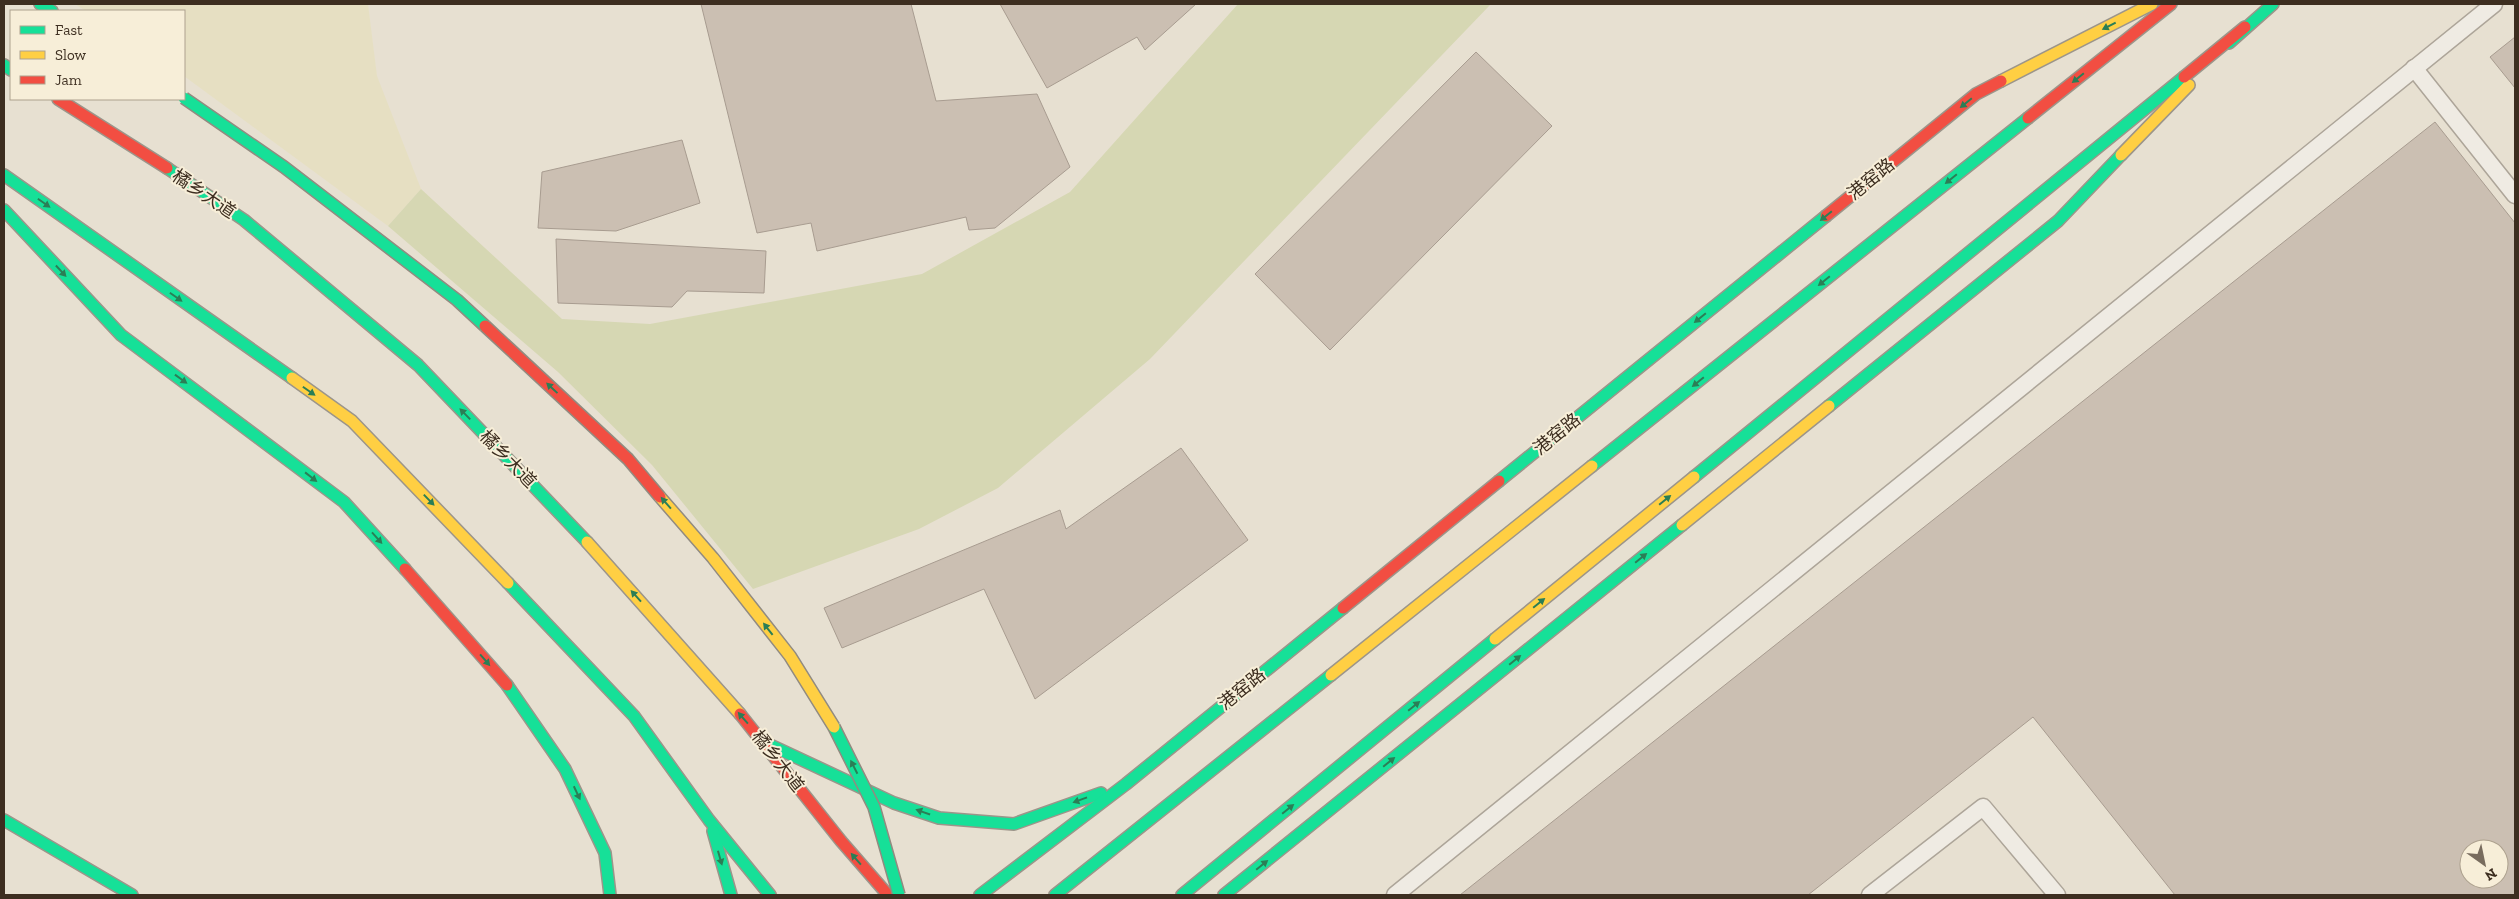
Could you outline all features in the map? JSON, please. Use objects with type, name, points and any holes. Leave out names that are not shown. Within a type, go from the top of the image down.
[{"type":"main road","name":"港窑路","points":[[980,895],[1126,784],[1976,94],[2152,4]]},
{"type":"main road","points":[[1055,895],[2171,4]]},
{"type":"main road","points":[[1182,895],[2273,4]]},
{"type":"main road","points":[[1224,895],[2058,221],[2245,27]]},
{"type":"main road","points":[[185,99],[284,167],[457,300],[628,459],[713,558],[784,649],[835,729],[874,806],[899,895]]},
{"type":"main road","name":"橘乡大道","points":[[60,100],[116,134],[244,220],[418,365],[566,519],[681,646],[764,742],[841,841],[888,895]]},
{"type":"main road","points":[[4,175],[352,422],[472,544],[634,716],[709,820],[770,895]]},
{"type":"main road","points":[[4,210],[122,335],[344,502],[503,680],[566,769],[605,853],[610,895]]},
{"type":"main road","points":[[764,742],[894,803],[939,818],[1014,824],[1126,784]]},
{"type":"main road","points":[[4,820],[132,895]]},
{"type":"main road","points":[[709,820],[731,895]]},
{"type":"lane","points":[[1394,895],[2494,4]]},
{"type":"lane","points":[[2414,68],[2515,194]]},
{"type":"lane","points":[[1870,895],[1984,807],[2057,895]]},
{"type":"shaded area","points":[[75,4],[368,4],[377,76],[421,189],[388,226],[185,77],[185,10],[84,10]]},
{"type":"green space","points":[[1238,4],[1491,4],[1150,359],[998,488],[919,529],[753,589],[652,465],[558,372],[388,226],[421,189],[562,319],[650,324],[922,274],[1070,192]]},
{"type":"building","points":[[701,4],[911,4],[936,101],[1037,94],[1070,167],[995,228],[969,230],[966,217],[817,251],[811,223],[757,233]]},
{"type":"building","points":[[1000,4],[1196,4],[1145,50],[1137,37],[1047,88]]},
{"type":"building","points":[[2515,37],[2515,88],[2490,57]]},
{"type":"building","points":[[1476,52],[1552,126],[1330,350],[1255,274]]},
{"type":"building","points":[[2435,122],[2515,223],[2515,895],[2175,895],[2033,717],[1808,895],[1460,895]]},
{"type":"building","points":[[682,140],[700,203],[616,231],[538,228],[542,172]]},
{"type":"building","points":[[556,239],[766,251],[764,293],[687,291],[672,307],[558,303]]},
{"type":"building","points":[[1181,448],[1248,540],[1035,699],[984,589],[842,648],[824,608],[1060,510],[1066,529]]},
{"type":"traffic: fast","points":[[40,4],[50,10]]},
{"type":"traffic: fast","points":[[2229,43],[2273,4]]},
{"type":"traffic: fast","points":[[4,65],[10,69]]},
{"type":"traffic: fast","points":[[1694,477],[2184,77]]},
{"type":"traffic: fast","points":[[185,99],[284,167],[457,300],[485,326]]},
{"type":"traffic: fast","points":[[1592,466],[2028,118]]},
{"type":"traffic: fast","points":[[1829,406],[2058,221],[2121,155]]},
{"type":"traffic: fast","points":[[167,168],[244,220],[418,365],[587,542]]},
{"type":"traffic: fast","points":[[4,175],[292,378]]},
{"type":"traffic: fast","points":[[4,210],[121,335],[344,502],[405,569]]},
{"type":"traffic: fast","points":[[1499,481],[1826,216]]},
{"type":"traffic: fast","points":[[1224,895],[1682,525]]},
{"type":"traffic: fast","points":[[508,583],[634,716],[709,820],[770,895]]},
{"type":"traffic: fast","points":[[980,895],[1126,784],[1343,608]]},
{"type":"traffic: fast","points":[[1182,895],[1495,639]]},
{"type":"traffic: fast","points":[[1055,895],[1331,675]]},
{"type":"traffic: fast","points":[[507,685],[565,769],[605,853],[610,895]]},
{"type":"traffic: fast","points":[[834,727],[874,807],[899,895]]},
{"type":"traffic: fast","points":[[768,744],[894,803],[939,818],[1014,824],[1101,793]]},
{"type":"traffic: fast","points":[[4,820],[132,895]]},
{"type":"traffic: fast","points":[[713,831],[731,895]]},
{"type":"traffic: slow","points":[[2001,81],[2152,4]]},
{"type":"traffic: slow","points":[[2121,155],[2189,85]]},
{"type":"traffic: slow","points":[[292,378],[352,421],[508,583]]},
{"type":"traffic: slow","points":[[1682,525],[1829,406]]},
{"type":"traffic: slow","points":[[1331,675],[1592,466]]},
{"type":"traffic: slow","points":[[1495,639],[1694,477]]},
{"type":"traffic: slow","points":[[660,497],[713,558],[790,656],[834,727]]},
{"type":"traffic: slow","points":[[587,542],[740,714]]},
{"type":"traffic: jam","points":[[2028,118],[2171,4]]},
{"type":"traffic: jam","points":[[2184,77],[2245,27]]},
{"type":"traffic: jam","points":[[1826,216],[1976,94],[2001,81]]},
{"type":"traffic: jam","points":[[60,100],[167,168]]},
{"type":"traffic: jam","points":[[485,326],[628,459],[660,497]]},
{"type":"traffic: jam","points":[[1343,608],[1499,481]]},
{"type":"traffic: jam","points":[[405,569],[507,685]]},
{"type":"traffic: jam","points":[[740,714],[841,841],[888,895]]}]
